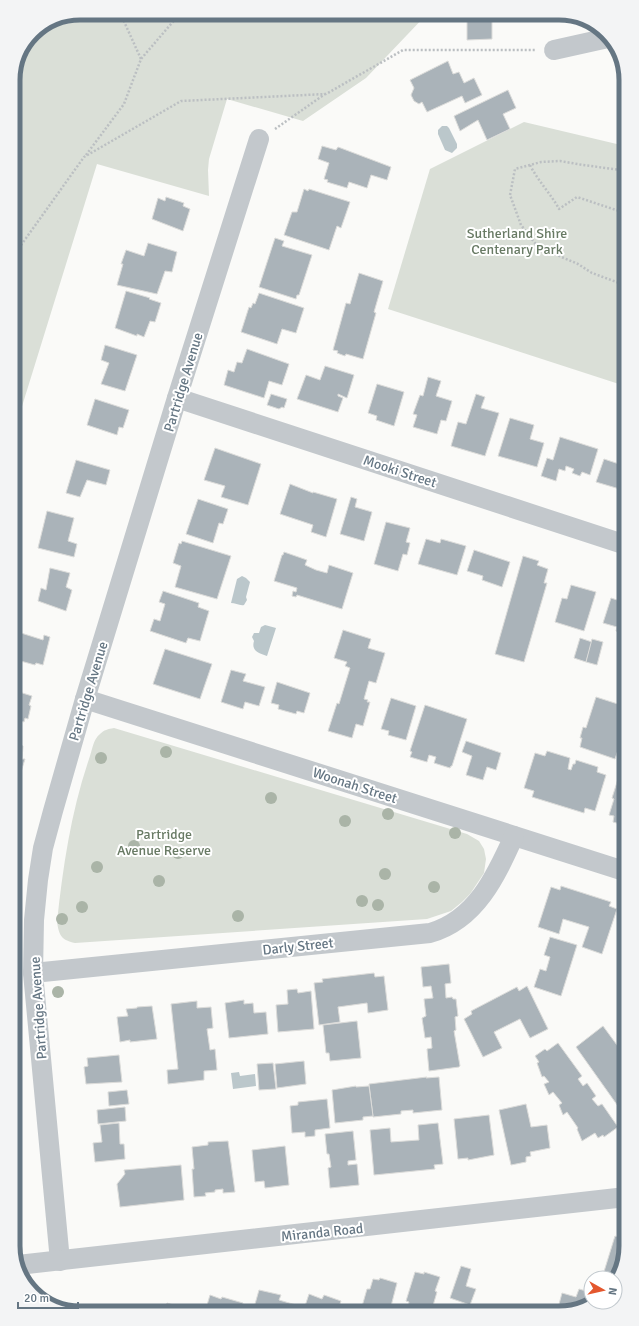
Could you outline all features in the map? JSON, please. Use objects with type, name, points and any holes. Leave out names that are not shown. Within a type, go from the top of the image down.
[{"type":"street","points":[[554,50],[602,39]]},
{"type":"street","name":"Partridge Avenue","points":[[60,1261],[33,973],[34,920],[38,880],[52,810],[85,699],[177,398],[259,139]]},
{"type":"street","name":"Mooki Street","points":[[177,398],[619,543]]},
{"type":"street","name":"Woonah Street","points":[[85,699],[619,869]]},
{"type":"street","name":"Darly Street","points":[[33,973],[430,933],[448,926],[462,917],[477,902],[488,888],[514,836]]},
{"type":"street","name":"Miranda Road","points":[[23,1264],[619,1198]]},
{"type":"path","points":[[123,20],[141,59]]},
{"type":"path","points":[[20,247],[124,104],[141,59],[174,20]]},
{"type":"path","points":[[259,139],[326,94],[403,50],[554,50]]},
{"type":"path","points":[[84,157],[181,101],[326,94]]},
{"type":"path","points":[[619,170],[560,161],[541,162],[516,169],[510,195],[521,225],[538,247],[578,264],[592,273],[619,283]]},
{"type":"path","points":[[530,165],[536,178],[553,197],[559,209],[577,197],[619,211]]},
{"type":"green space","points":[[80,20],[421,20],[366,78],[303,121],[227,99],[209,159],[209,196],[97,164],[20,413],[20,76],[26,53],[32,43],[40,35],[57,25],[68,21]]},
{"type":"green space","name":"Sutherland Shire Centenary Park","points":[[524,122],[619,145],[619,384],[388,309],[430,169]]},
{"type":"green space","name":"Partridge Avenue Reserve","points":[[114,728],[467,834],[479,841],[484,849],[486,859],[484,873],[470,894],[451,911],[427,919],[75,943],[70,942],[60,934],[57,922],[65,860],[77,799],[94,742],[103,732]]},
{"type":"shaded area","points":[[442,126],[447,126],[449,128],[457,144],[457,148],[452,153],[445,150],[438,134],[438,130]]},
{"type":"shaded area","points":[[242,576],[250,582],[246,597],[247,600],[244,605],[231,603],[237,579]]},
{"type":"shaded area","points":[[265,625],[276,628],[267,656],[259,653],[255,649],[252,637],[254,633],[259,633],[261,627]]},
{"type":"shaded area","points":[[239,1072],[240,1076],[255,1074],[256,1086],[233,1089],[231,1073]]},
{"type":"building","points":[[467,20],[492,20],[492,39],[467,40]]},
{"type":"building","points":[[448,61],[453,74],[459,72],[464,83],[474,78],[482,95],[465,103],[462,96],[427,112],[422,102],[419,104],[414,101],[411,95],[414,88],[410,80]]},
{"type":"building","points":[[508,90],[516,108],[503,114],[510,129],[487,140],[478,120],[460,131],[454,116]]},
{"type":"building","points":[[322,146],[336,150],[338,147],[391,167],[387,180],[371,175],[367,188],[349,182],[347,188],[327,182],[328,180],[324,179],[329,163],[318,159]]},
{"type":"building","points":[[304,189],[308,191],[309,189],[350,202],[341,228],[337,226],[329,250],[284,235],[292,212],[297,212]]},
{"type":"building","points":[[166,197],[184,203],[183,206],[190,209],[183,231],[152,219],[158,198],[165,201]]},
{"type":"building","points":[[275,238],[284,241],[282,246],[312,255],[299,295],[297,295],[296,299],[259,287]]},
{"type":"building","points":[[148,243],[177,252],[172,272],[165,271],[157,294],[117,285],[123,264],[121,264],[126,250],[144,256]]},
{"type":"building","points":[[359,273],[383,281],[363,359],[346,354],[345,356],[337,353],[338,351],[333,350],[346,303],[350,304]]},
{"type":"building","points":[[126,291],[161,303],[155,322],[150,321],[144,337],[115,328]]},
{"type":"building","points":[[259,293],[304,308],[296,333],[282,329],[277,344],[241,332],[249,307],[251,308],[253,303],[255,304]]},
{"type":"building","points":[[105,345],[137,355],[125,391],[101,384],[109,363],[101,360]]},
{"type":"building","points":[[247,349],[289,364],[282,385],[269,381],[264,398],[224,385],[228,370],[234,372],[237,362],[242,363]]},
{"type":"building","points":[[325,366],[354,375],[347,398],[338,394],[338,396],[343,398],[338,412],[297,399],[306,375],[320,380]]},
{"type":"building","points":[[428,377],[441,381],[436,396],[452,401],[446,421],[441,420],[437,434],[413,427],[417,415],[413,414],[420,395],[423,396]]},
{"type":"building","points":[[377,384],[404,392],[394,426],[376,420],[377,416],[368,413]]},
{"type":"building","points":[[271,394],[287,399],[284,408],[282,407],[279,409],[267,405]]},
{"type":"building","points":[[476,394],[485,397],[481,408],[499,413],[485,456],[451,446],[458,422],[466,424]]},
{"type":"building","points":[[95,399],[129,410],[123,428],[119,427],[117,435],[87,425]]},
{"type":"building","points":[[510,418],[534,425],[530,439],[544,443],[537,467],[498,456]]},
{"type":"building","points":[[560,437],[598,449],[590,475],[582,472],[580,476],[572,473],[574,469],[566,466],[565,471],[559,469],[556,481],[541,476],[547,458],[553,460]]},
{"type":"building","points":[[215,448],[261,464],[248,505],[221,497],[225,486],[204,480]]},
{"type":"building","points":[[604,459],[619,464],[619,489],[596,482]]},
{"type":"building","points":[[76,460],[110,470],[106,485],[87,480],[80,497],[66,493]]},
{"type":"building","points":[[290,484],[313,493],[337,499],[326,537],[311,532],[313,525],[280,514]]},
{"type":"building","points":[[351,497],[357,499],[355,507],[372,512],[364,541],[340,534]]},
{"type":"building","points":[[198,499],[228,509],[223,524],[219,523],[213,543],[186,534]]},
{"type":"building","points":[[47,511],[74,518],[68,541],[77,544],[74,557],[38,548]]},
{"type":"building","points":[[386,522],[410,528],[406,542],[410,543],[407,555],[403,554],[398,571],[374,564]]},
{"type":"building","points":[[426,539],[440,543],[441,539],[466,546],[457,575],[418,564]]},
{"type":"building","points":[[182,541],[231,556],[217,599],[175,587],[181,566],[173,563],[179,543],[181,544]]},
{"type":"building","points":[[474,550],[510,562],[502,587],[482,580],[483,576],[467,571]]},
{"type":"building","points":[[284,552],[307,560],[305,565],[316,570],[327,573],[329,565],[353,573],[342,609],[297,595],[296,597],[292,596],[293,591],[296,592],[297,588],[274,581]]},
{"type":"building","points":[[523,556],[539,561],[537,565],[548,569],[544,583],[547,583],[524,662],[495,654]]},
{"type":"building","points":[[50,568],[70,573],[66,587],[72,590],[66,611],[38,601],[41,588],[46,590]]},
{"type":"building","points":[[571,585],[596,592],[584,631],[555,622],[562,598],[567,599]]},
{"type":"building","points":[[163,591],[199,603],[198,607],[209,611],[200,641],[188,638],[186,643],[150,631],[154,619],[160,621],[165,604],[159,602]]},
{"type":"building","points":[[611,598],[619,601],[619,632],[616,631],[617,627],[603,623]]},
{"type":"building","points":[[343,630],[371,639],[368,648],[385,653],[376,683],[369,681],[364,699],[368,700],[367,702],[370,702],[363,726],[356,724],[352,738],[328,731],[337,703],[339,704],[350,668],[345,666],[347,662],[334,658]]},
{"type":"building","points":[[20,633],[43,640],[44,635],[50,637],[43,665],[36,663],[35,665],[20,661]]},
{"type":"building","points":[[580,638],[592,642],[586,662],[574,658]]},
{"type":"building","points":[[592,639],[603,642],[597,665],[586,662]]},
{"type":"building","points":[[165,649],[212,664],[200,699],[153,684]]},
{"type":"building","points":[[231,670],[246,674],[243,681],[265,687],[259,706],[245,702],[243,709],[221,702]]},
{"type":"building","points":[[277,682],[310,693],[304,713],[297,711],[296,714],[278,709],[279,705],[271,703]]},
{"type":"building","points":[[20,692],[32,696],[29,705],[31,706],[28,719],[25,718],[24,722],[20,720]]},
{"type":"building","points":[[596,697],[619,704],[619,747],[615,759],[580,747],[582,738],[580,738],[583,727],[586,728]]},
{"type":"building","points":[[391,698],[416,706],[406,740],[388,735],[389,731],[381,729]]},
{"type":"building","points":[[425,705],[467,719],[452,766],[450,768],[434,763],[436,757],[429,755],[427,762],[410,757],[412,752],[410,751]]},
{"type":"building","points":[[466,741],[501,753],[496,770],[487,767],[483,780],[466,775],[472,756],[462,752]]},
{"type":"building","points":[[20,745],[23,746],[22,759],[25,759],[20,775]]},
{"type":"building","points":[[547,751],[570,758],[568,769],[571,770],[576,760],[598,767],[597,772],[606,775],[595,811],[585,808],[584,813],[532,797],[534,791],[524,788],[535,753],[545,756]]},
{"type":"building","points":[[619,776],[619,824],[613,822],[614,816],[609,815],[614,799],[612,798]]},
{"type":"building","points":[[561,886],[611,902],[609,906],[617,909],[602,954],[582,947],[589,927],[563,919],[559,934],[538,927],[551,887],[560,890]]},
{"type":"building","points":[[550,937],[577,945],[561,996],[534,987],[540,969],[546,971],[550,957],[544,955]]},
{"type":"building","points":[[449,964],[451,983],[445,984],[446,998],[452,997],[453,999],[456,999],[458,1016],[455,1017],[456,1030],[454,1031],[460,1066],[429,1071],[427,1049],[432,1048],[431,1037],[425,1038],[422,1018],[426,1016],[424,999],[433,998],[431,986],[423,987],[421,967]]},
{"type":"building","points":[[374,973],[375,977],[384,976],[388,1010],[368,1013],[367,1003],[338,1007],[340,1022],[319,1025],[314,983],[323,982],[322,979]]},
{"type":"building","points":[[527,986],[548,1029],[530,1038],[520,1019],[494,1032],[502,1048],[483,1057],[464,1019],[472,1014],[471,1011],[517,987],[519,991]]},
{"type":"building","points":[[297,989],[298,993],[311,991],[314,1029],[278,1032],[276,1005],[288,1004],[287,990]]},
{"type":"building","points":[[244,1000],[244,1004],[253,1003],[254,1013],[266,1012],[268,1034],[229,1038],[225,1003]]},
{"type":"building","points":[[197,1001],[197,1008],[211,1007],[213,1028],[207,1029],[210,1050],[215,1049],[217,1070],[204,1071],[204,1080],[168,1084],[167,1070],[178,1069],[171,1004]]},
{"type":"building","points":[[152,1006],[157,1039],[120,1042],[117,1017],[128,1016],[126,1009]]},
{"type":"building","points":[[357,1021],[361,1058],[330,1061],[329,1053],[326,1053],[323,1025]]},
{"type":"building","points":[[603,1026],[619,1048],[619,1108],[576,1047]]},
{"type":"building","points":[[558,1043],[582,1076],[578,1079],[583,1086],[587,1083],[596,1096],[592,1099],[598,1106],[602,1104],[618,1127],[604,1137],[603,1135],[598,1138],[595,1133],[582,1141],[577,1129],[578,1128],[567,1112],[563,1115],[559,1105],[562,1103],[553,1092],[549,1095],[544,1084],[549,1082],[544,1076],[542,1077],[537,1063],[539,1062],[535,1056],[545,1049],[547,1051]]},
{"type":"building","points":[[119,1055],[122,1082],[86,1084],[84,1067],[88,1066],[87,1058]]},
{"type":"building","points":[[304,1061],[306,1084],[277,1088],[275,1064]]},
{"type":"building","points":[[273,1063],[276,1089],[259,1090],[257,1064]]},
{"type":"building","points":[[427,1077],[426,1078],[439,1077],[442,1110],[413,1113],[413,1110],[401,1111],[401,1114],[373,1117],[369,1084]]},
{"type":"building","points":[[356,1086],[369,1086],[373,1116],[363,1117],[363,1120],[335,1123],[332,1090]]},
{"type":"building","points":[[127,1090],[129,1104],[109,1106],[108,1092]]},
{"type":"building","points":[[327,1099],[330,1128],[315,1130],[315,1136],[305,1137],[305,1132],[292,1133],[290,1106],[298,1105],[298,1102]]},
{"type":"building","points":[[526,1104],[531,1127],[547,1125],[550,1148],[530,1152],[531,1156],[526,1157],[526,1162],[511,1165],[499,1110]]},
{"type":"building","points":[[125,1107],[126,1121],[98,1124],[97,1110]]},
{"type":"building","points":[[489,1115],[494,1155],[468,1160],[468,1158],[458,1159],[454,1119]]},
{"type":"building","points":[[119,1123],[120,1144],[124,1144],[125,1159],[95,1162],[93,1143],[102,1142],[100,1125]]},
{"type":"building","points":[[438,1123],[443,1164],[434,1165],[435,1169],[374,1175],[370,1130],[390,1128],[391,1142],[419,1140],[418,1125]]},
{"type":"building","points":[[353,1131],[356,1160],[348,1161],[348,1165],[357,1164],[359,1185],[330,1188],[328,1168],[331,1167],[329,1154],[327,1154],[325,1134]]},
{"type":"building","points":[[228,1141],[235,1192],[223,1193],[223,1189],[205,1193],[206,1196],[194,1197],[192,1147],[208,1145],[208,1142]]},
{"type":"building","points":[[285,1146],[289,1185],[265,1188],[264,1181],[255,1182],[252,1150]]},
{"type":"building","points":[[181,1165],[184,1200],[120,1207],[117,1184],[125,1174],[124,1170]]},
{"type":"building","points":[[615,1236],[619,1238],[614,1270],[604,1270]]},
{"type":"building","points":[[461,1266],[471,1269],[466,1286],[476,1289],[470,1305],[450,1298]]},
{"type":"building","points":[[415,1272],[424,1274],[424,1272],[440,1277],[435,1291],[437,1292],[433,1306],[408,1306],[409,1302],[406,1301]]},
{"type":"building","points":[[380,1278],[397,1283],[391,1306],[362,1306],[367,1289],[370,1289],[373,1279],[379,1280]]},
{"type":"building","points":[[579,1289],[583,1290],[583,1300],[571,1305],[559,1306],[562,1293],[576,1297]]},
{"type":"building","points":[[259,1290],[281,1295],[279,1300],[296,1305],[296,1306],[254,1306]]},
{"type":"building","points":[[309,1294],[322,1299],[324,1295],[341,1301],[339,1306],[305,1306]]},
{"type":"building","points":[[210,1295],[221,1299],[222,1297],[243,1303],[242,1306],[207,1306]]},
{"type":"building","points":[[167,1303],[177,1306],[166,1306]]}]
